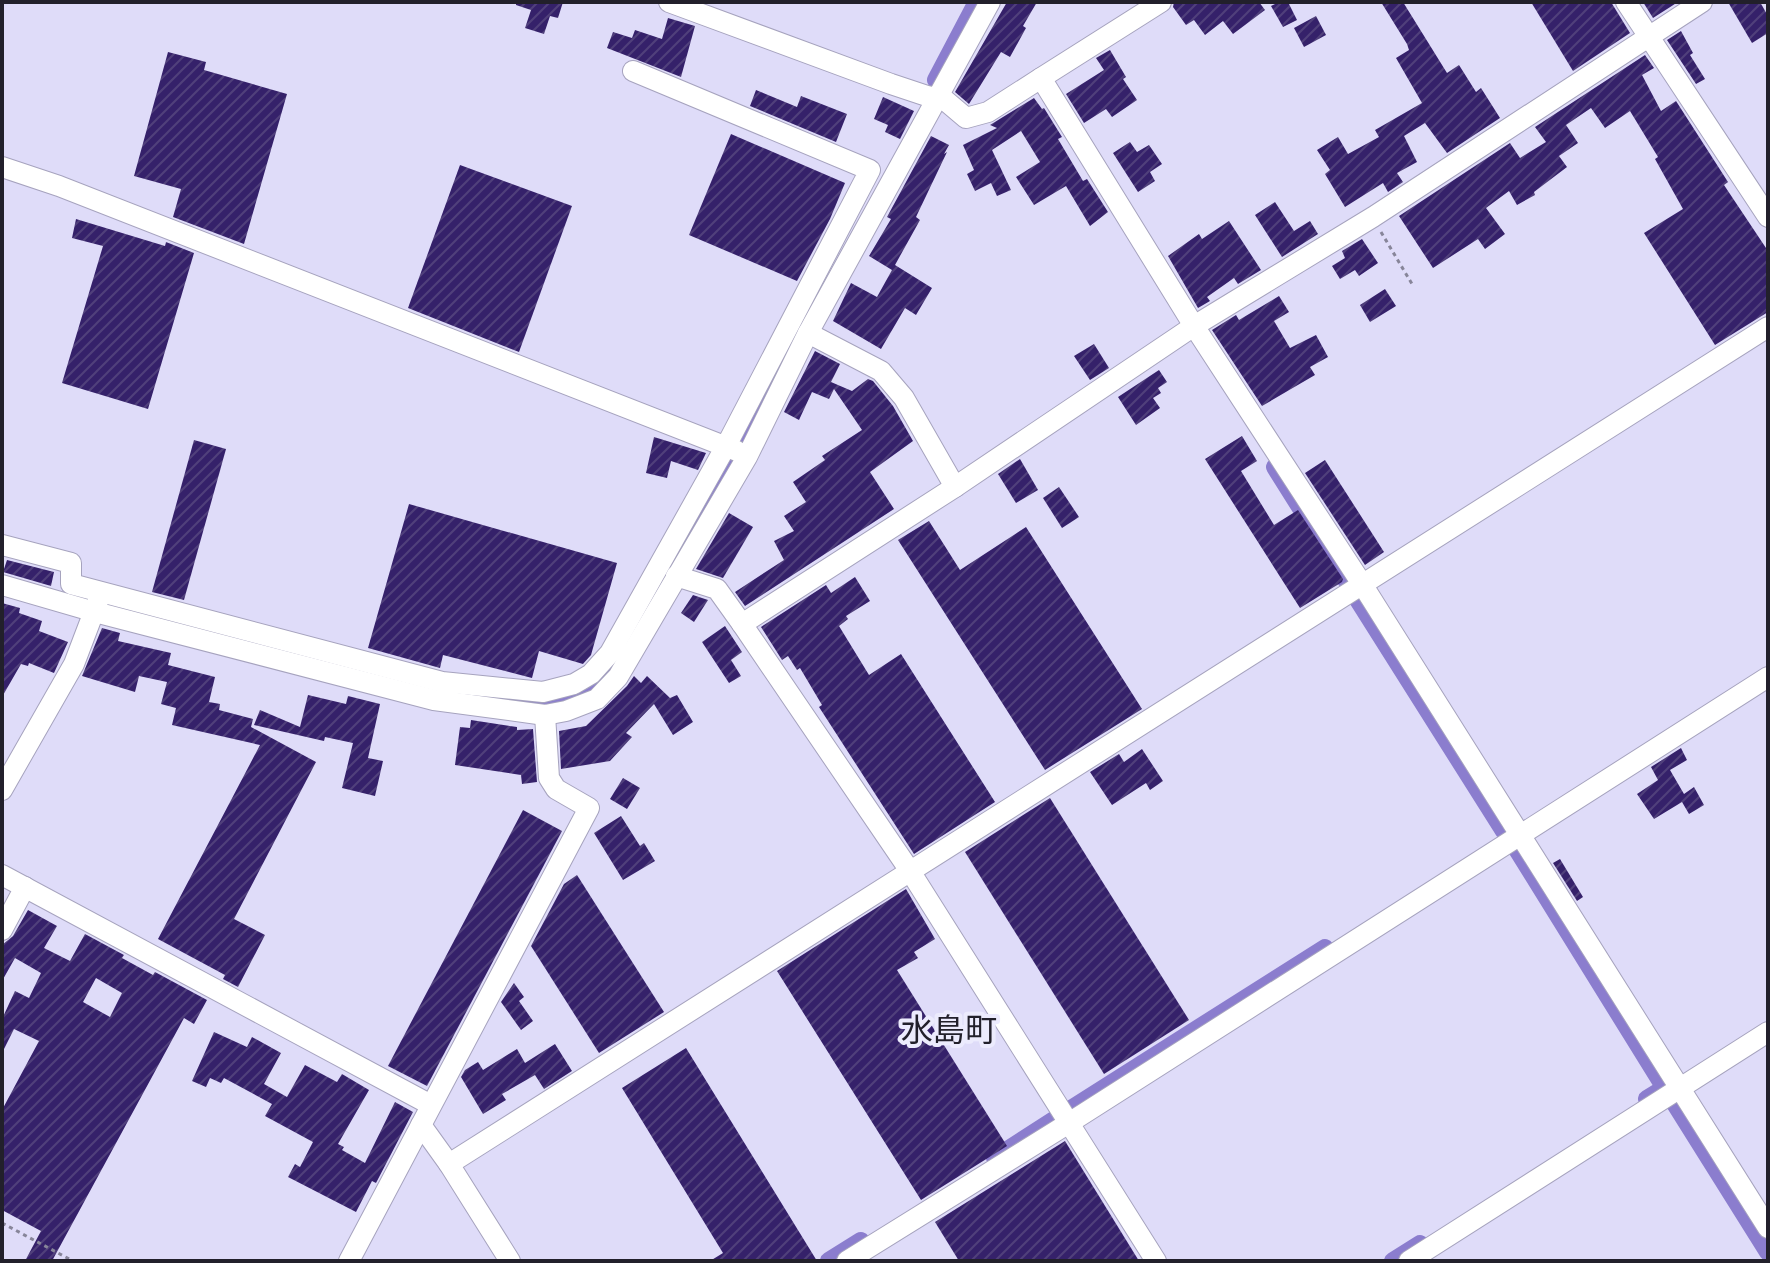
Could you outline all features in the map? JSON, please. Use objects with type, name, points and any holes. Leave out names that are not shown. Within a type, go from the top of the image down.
[{"type":"street","points":[[669,2],[891,84],[930,97],[940,96],[966,118],[988,112],[1161,2]]},
{"type":"street","points":[[2,585],[97,602],[442,682],[597,699],[618,677],[747,457],[808,333],[990,2]]},
{"type":"street","points":[[1626,2],[1768,217]]},
{"type":"street","points":[[742,624],[955,487],[1194,326],[1373,217],[1702,2]]},
{"type":"street","points":[[2,545],[71,563],[71,584],[97,602],[434,700],[545,715],[574,696],[610,653],[726,446],[870,170],[633,71]]},
{"type":"street","points":[[1041,78],[1194,326],[1362,584],[1768,1228]]},
{"type":"street","points":[[2,167],[59,186],[726,446],[747,457]]},
{"type":"street","points":[[449,1164],[1768,327]]},
{"type":"street","points":[[808,333],[881,371],[904,398],[955,487]]},
{"type":"street","points":[[676,576],[717,589],[742,624],[910,871],[1156,1261]]},
{"type":"street","points":[[2,790],[74,664],[97,602]]},
{"type":"street","points":[[847,1261],[1768,677]]},
{"type":"street","points":[[349,1261],[589,808],[556,789],[549,778],[545,715]]},
{"type":"street","points":[[2,875],[431,1105]]},
{"type":"street","points":[[2,930],[25,887]]},
{"type":"street","points":[[1409,1261],[1768,1032]]},
{"type":"street","points":[[421,1125],[510,1261]]},
{"type":"path","points":[[1373,217],[1412,284]]},
{"type":"path","points":[[2,1223],[73,1261]]},
{"type":"building","points":[[516,2],[563,2],[558,18],[550,16],[544,34],[525,28],[531,10],[516,5]]},
{"type":"building","points":[[1007,2],[1037,2],[1010,57],[1001,52],[969,104],[955,92]]},
{"type":"building","points":[[1174,2],[1259,2],[1265,10],[1233,34],[1223,21],[1205,35],[1194,20],[1186,25],[1173,7]]},
{"type":"building","points":[[1288,2],[1297,20],[1283,27],[1271,6]]},
{"type":"building","points":[[1381,2],[1403,2],[1447,73],[1459,65],[1476,92],[1481,88],[1500,118],[1447,153],[1425,123],[1404,136],[1417,162],[1397,173],[1403,182],[1388,192],[1383,183],[1345,207],[1325,174],[1330,170],[1317,150],[1338,137],[1348,154],[1379,137],[1375,130],[1422,103],[1396,58],[1409,50],[1407,44]]},
{"type":"building","points":[[1531,2],[1611,2],[1630,33],[1573,71]]},
{"type":"building","points":[[1643,2],[1678,2],[1653,18]]},
{"type":"building","points":[[1728,2],[1760,2],[1768,16],[1768,33],[1752,43]]},
{"type":"building","points":[[1316,16],[1326,35],[1304,47],[1294,28]]},
{"type":"building","points":[[668,18],[695,26],[681,77],[607,48],[613,32],[632,38],[635,30],[662,39]]},
{"type":"building","points":[[1681,31],[1693,53],[1690,55],[1705,79],[1696,84],[1667,40]]},
{"type":"building","points":[[1110,50],[1137,100],[1112,117],[1106,109],[1084,123],[1066,94],[1104,70],[1096,58]]},
{"type":"building","points":[[168,52],[206,62],[204,70],[287,94],[244,244],[173,217],[181,189],[134,176]]},
{"type":"building","points":[[1645,55],[1654,68],[1642,75],[1661,111],[1676,101],[1728,182],[1724,185],[1768,251],[1768,312],[1715,345],[1644,233],[1683,209],[1655,159],[1658,157],[1630,111],[1605,128],[1591,108],[1566,125],[1578,143],[1559,156],[1567,167],[1534,192],[1535,195],[1517,205],[1509,191],[1486,208],[1505,234],[1485,249],[1478,239],[1433,268],[1399,216],[1510,143],[1520,158],[1546,142],[1535,127]]},
{"type":"building","points":[[756,90],[797,107],[801,96],[847,114],[836,142],[750,106]]},
{"type":"building","points":[[883,97],[914,111],[900,139],[885,132],[888,125],[874,119]]},
{"type":"building","points":[[1034,98],[1062,137],[1058,139],[1083,181],[1087,179],[1108,212],[1090,226],[1066,186],[1034,205],[1016,177],[1040,162],[1021,131],[992,150],[1011,190],[997,196],[991,183],[975,191],[967,174],[974,170],[963,145],[997,128],[990,125]]},
{"type":"building","points":[[731,134],[845,183],[797,281],[689,235]]},
{"type":"building","points":[[931,136],[949,145],[916,217],[920,220],[895,265],[932,288],[916,315],[905,308],[881,349],[833,321],[851,283],[877,297],[892,270],[869,256],[891,219],[887,217]]},
{"type":"building","points":[[1130,142],[1137,152],[1149,145],[1162,164],[1150,172],[1155,181],[1138,192],[1113,153]]},
{"type":"building","points":[[460,165],[572,206],[519,352],[408,308]]},
{"type":"building","points":[[1275,202],[1294,231],[1310,221],[1318,234],[1282,257],[1255,215]]},
{"type":"building","points":[[76,219],[165,246],[166,242],[194,253],[148,409],[62,383],[103,246],[72,238]]},
{"type":"building","points":[[1229,221],[1261,270],[1238,284],[1234,278],[1207,297],[1210,301],[1198,308],[1168,256],[1199,234],[1202,239]]},
{"type":"building","points":[[1362,239],[1378,263],[1359,276],[1355,270],[1340,279],[1332,266],[1345,258],[1342,251]]},
{"type":"building","points":[[1385,289],[1396,306],[1370,322],[1360,305]]},
{"type":"building","points":[[1279,296],[1289,312],[1274,321],[1290,348],[1316,335],[1328,357],[1310,367],[1315,375],[1262,406],[1212,330],[1236,315],[1239,320]]},
{"type":"building","points":[[1094,344],[1109,368],[1090,380],[1074,356]]},
{"type":"building","points":[[815,351],[840,364],[831,382],[852,391],[868,379],[873,381],[893,406],[913,441],[870,472],[894,509],[745,606],[735,592],[784,560],[774,541],[794,531],[784,516],[806,502],[793,482],[825,460],[822,456],[862,430],[834,389],[829,399],[812,392],[799,420],[784,412]]},
{"type":"building","points":[[1159,370],[1167,382],[1158,388],[1161,393],[1153,398],[1160,408],[1136,425],[1118,397]]},
{"type":"building","points":[[1242,436],[1257,461],[1241,471],[1274,525],[1298,510],[1343,579],[1300,608],[1205,459]]},
{"type":"building","points":[[654,437],[706,453],[698,470],[671,461],[667,478],[646,473]]},
{"type":"building","points":[[194,440],[226,449],[184,600],[152,592]]},
{"type":"building","points":[[1020,459],[1038,490],[1016,503],[998,474]]},
{"type":"building","points":[[1325,460],[1384,552],[1365,565],[1305,473]]},
{"type":"building","points":[[1059,487],[1079,517],[1062,528],[1043,498]]},
{"type":"building","points":[[409,504],[617,563],[591,655],[583,664],[539,651],[532,678],[443,655],[440,668],[368,648]]},
{"type":"building","points":[[729,513],[753,527],[723,578],[696,569]]},
{"type":"building","points":[[929,521],[960,570],[1026,527],[1142,709],[1045,770],[898,540]]},
{"type":"building","points":[[7,560],[54,572],[51,586],[3,572]]},
{"type":"building","points":[[855,577],[870,601],[846,616],[848,619],[839,626],[869,675],[901,654],[995,802],[914,854],[819,707],[822,705],[800,668],[797,670],[788,656],[782,660],[761,627],[826,585],[831,593]]},
{"type":"building","points":[[693,595],[708,600],[694,622],[681,613]]},
{"type":"building","points":[[2,603],[20,608],[19,613],[42,621],[39,631],[68,642],[54,673],[29,663],[28,666],[21,664],[2,697]]},
{"type":"building","points":[[725,626],[742,652],[731,660],[741,676],[729,683],[702,642]]},
{"type":"building","points":[[102,628],[120,633],[118,641],[171,653],[168,665],[215,677],[209,702],[220,704],[219,710],[253,719],[251,727],[316,762],[234,919],[265,935],[238,987],[223,979],[225,975],[158,939],[260,745],[172,725],[176,708],[161,704],[167,682],[139,676],[135,692],[82,676]]},
{"type":"building","points":[[634,676],[641,683],[647,676],[670,698],[677,695],[693,722],[673,735],[654,704],[626,733],[632,737],[610,761],[561,769],[559,731],[586,726]]},
{"type":"building","points":[[308,695],[346,704],[348,696],[380,704],[368,758],[383,761],[375,796],[342,788],[353,743],[325,737],[324,741],[254,725],[260,710],[300,727]]},
{"type":"building","points":[[471,720],[517,727],[517,730],[533,729],[537,782],[522,784],[521,775],[455,765],[460,727],[470,728]]},
{"type":"building","points":[[1681,748],[1687,760],[1670,770],[1684,794],[1694,787],[1704,805],[1689,814],[1682,802],[1654,819],[1637,794],[1658,780],[1651,767]]},
{"type":"building","points":[[1142,749],[1163,781],[1150,790],[1146,783],[1112,805],[1090,772],[1119,754],[1124,762]]},
{"type":"building","points":[[623,778],[640,788],[627,809],[610,799]]},
{"type":"building","points":[[1050,798],[1189,1020],[1104,1074],[965,852]]},
{"type":"building","points":[[523,810],[562,831],[427,1086],[388,1066]]},
{"type":"building","points":[[621,816],[640,846],[644,843],[655,861],[623,880],[594,833]]},
{"type":"building","points":[[1560,859],[1583,897],[1577,901],[1553,863]]},
{"type":"building","points":[[577,875],[664,1012],[599,1053],[531,946],[564,884]]},
{"type":"building","points":[[906,889],[935,939],[914,952],[918,958],[897,970],[1007,1146],[921,1200],[777,971]]},
{"type":"building","points":[[28,910],[57,926],[44,948],[70,961],[85,934],[153,975],[155,972],[207,1000],[194,1024],[184,1018],[52,1261],[25,1261],[41,1231],[2,1210],[2,1110],[39,1041],[14,1029],[2,1053],[2,1019],[15,991],[29,998],[41,973],[15,958],[2,981],[2,945],[13,936]],"holes":[[[96,978],[122,993],[110,1017],[83,1002]]]},
{"type":"building","points":[[514,983],[524,997],[519,1001],[533,1021],[521,1030],[501,1002]]},
{"type":"building","points":[[214,1032],[247,1047],[252,1037],[281,1053],[264,1084],[287,1097],[305,1065],[337,1082],[342,1074],[369,1090],[338,1144],[344,1147],[342,1150],[365,1163],[395,1102],[413,1112],[376,1183],[372,1181],[356,1212],[288,1177],[295,1164],[300,1167],[313,1142],[265,1116],[272,1104],[224,1078],[221,1083],[210,1078],[206,1087],[192,1081]]},
{"type":"building","points":[[555,1044],[572,1071],[544,1089],[535,1075],[502,1094],[506,1100],[483,1114],[461,1077],[465,1070],[478,1062],[483,1070],[517,1049],[525,1063]]},
{"type":"building","points":[[686,1048],[817,1261],[710,1261],[723,1253],[622,1088]]},
{"type":"building","points":[[1065,1141],[1139,1261],[959,1261],[935,1222]]},
{"type":"waterway","points":[[936,80],[977,2]]},
{"type":"waterway","points":[[663,581],[789,351]]},
{"type":"waterway","points":[[1275,467],[1346,580]]},
{"type":"waterway","points":[[1355,595],[1504,831]]},
{"type":"waterway","points":[[486,698],[523,702],[572,698],[601,681],[616,666]]},
{"type":"waterway","points":[[1515,846],[1665,1088],[1647,1099]]},
{"type":"waterway","points":[[1071,1109],[1325,948]]},
{"type":"waterway","points":[[1674,1102],[1768,1252]]},
{"type":"waterway","points":[[995,1158],[1057,1118]]},
{"type":"waterway","points":[[829,1261],[861,1241]]},
{"type":"waterway","points":[[1393,1261],[1420,1244]]},
{"type":"district","name":"水島町","points":[[949,1030]]}]
